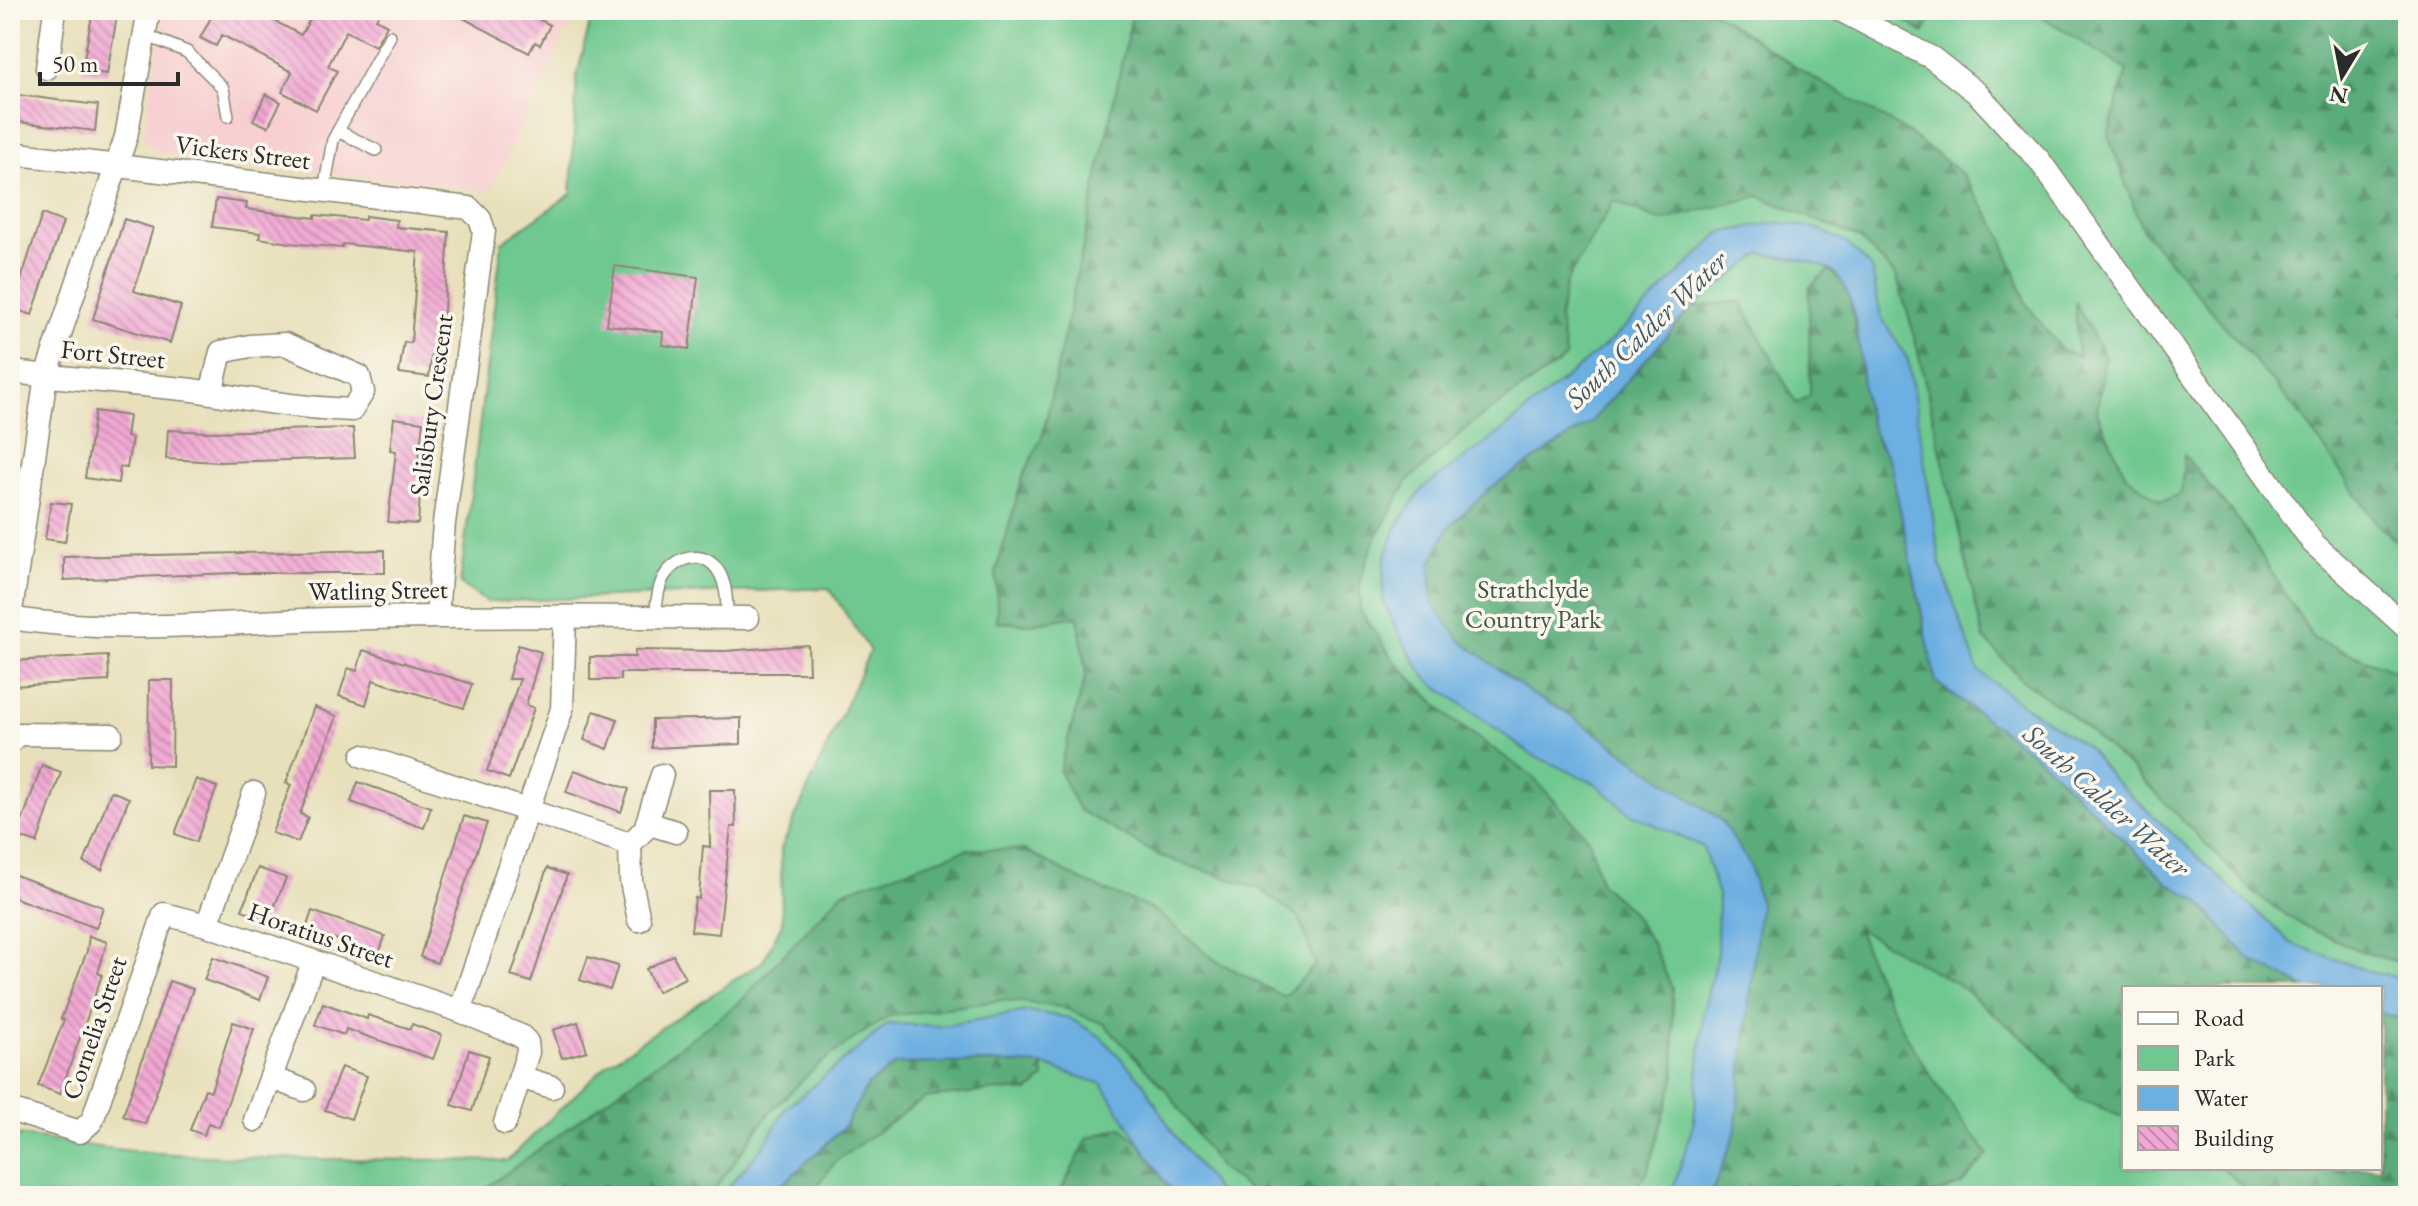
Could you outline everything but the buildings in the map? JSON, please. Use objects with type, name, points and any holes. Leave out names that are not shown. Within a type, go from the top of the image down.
[{"type":"street","points":[[47,68],[55,10]]},
{"type":"street","points":[[10,618],[46,376],[118,164],[149,10]]},
{"type":"street","points":[[1840,10],[1932,58],[1978,94],[2039,160],[2313,543],[2408,629]]},
{"type":"street","name":"Vickers Street","points":[[10,153],[469,208]]},
{"type":"street","name":"Salisbury Crescent","points":[[437,616],[444,523],[484,231],[480,219],[469,208]]},
{"type":"street","name":"Fort Street","points":[[10,372],[211,393],[312,409],[352,410],[363,392],[359,376],[285,344],[221,352],[211,393]]},
{"type":"street","name":"Watling Street","points":[[10,618],[61,626],[437,616],[738,618]]},
{"type":"street","points":[[460,1011],[562,709],[565,617]]},
{"type":"street","points":[[10,743],[17,734],[111,735]]},
{"type":"street","points":[[363,756],[525,813],[630,844]]},
{"type":"street","points":[[639,920],[631,881],[630,844],[647,823],[662,775]]},
{"type":"street","points":[[207,925],[254,793]]},
{"type":"street","points":[[647,823],[676,832]]},
{"type":"street","name":"Horatius Street","points":[[164,914],[207,925],[460,1011],[521,1036],[527,1042],[528,1052],[505,1123]]},
{"type":"street","name":"Cornelia Street","points":[[10,1110],[80,1132],[92,1121],[164,914]]},
{"type":"street","points":[[255,1120],[313,963]]},
{"type":"street","points":[[520,1077],[552,1087]]},
{"type":"street","points":[[271,1078],[304,1090]]},
{"type":"lane","points":[[145,35],[187,52],[223,88],[228,116]]},
{"type":"lane","points":[[324,190],[330,146],[390,36]]},
{"type":"lane","points":[[338,131],[376,150]]},
{"type":"lane","points":[[655,617],[660,584],[668,570],[682,558],[700,557],[716,568],[738,618]]},
{"type":"shaded area","points":[[164,10],[577,10],[491,191],[157,153],[143,138]]},
{"type":"green space","name":"Strathclyde Country Park","points":[[593,10],[2408,10],[2408,1196],[10,1196],[10,1146],[20,1135],[80,1145],[202,1156],[507,1161],[608,1063],[763,961],[782,924],[781,849],[870,651],[829,588],[487,602],[460,584],[502,242],[571,194],[577,76]]},
{"type":"green space","points":[[1133,10],[1711,10],[1802,71],[1903,129],[1961,173],[1999,230],[2026,303],[2062,351],[2078,356],[2075,302],[2105,357],[2097,412],[2126,475],[2161,502],[2181,493],[2184,455],[2240,522],[2314,639],[2408,676],[2408,965],[2363,952],[2302,925],[2256,895],[2132,769],[2067,712],[2022,680],[1983,637],[1914,334],[1896,276],[1859,238],[1759,196],[1660,221],[1614,201],[1566,282],[1559,319],[1566,358],[1471,424],[1408,481],[1374,541],[1360,580],[1360,610],[1395,662],[1451,719],[1532,776],[1589,839],[1600,883],[1629,909],[1652,943],[1672,988],[1675,1076],[1647,1174],[1629,1196],[1257,1196],[1219,1167],[1168,1092],[1104,1024],[1061,1007],[1004,1000],[890,1016],[855,1038],[817,1066],[770,1112],[710,1196],[475,1196],[739,1003],[843,891],[968,849],[1025,850],[1080,880],[1156,911],[1215,960],[1284,997],[1315,965],[1300,919],[1260,889],[1160,856],[1079,810],[1059,771],[1086,675],[1078,616],[1031,624],[997,622],[996,572],[1022,479],[1043,434]]},
{"type":"green space","points":[[1889,10],[1936,10],[1924,33]]},
{"type":"green space","points":[[2031,10],[2408,10],[2408,551],[2377,524],[2303,418],[2142,229],[2108,135],[2127,70]]},
{"type":"green space","points":[[1829,269],[1847,287],[1862,361],[1866,406],[1878,444],[1890,461],[1936,682],[2038,757],[2169,884],[2198,900],[2250,960],[2301,986],[2122,986],[2122,1117],[2079,1099],[2039,1051],[1957,984],[1858,929],[1882,989],[1913,1047],[1988,1154],[1962,1184],[1930,1196],[1710,1196],[1735,1134],[1749,1000],[1720,820],[1564,711],[1531,694],[1457,638],[1432,603],[1431,563],[1448,528],[1489,489],[1590,423],[1692,307],[1741,301],[1796,403],[1810,395],[1809,288]]},
{"type":"green space","points":[[2382,1014],[2408,1020],[2408,1196],[2252,1196],[2225,1170],[2382,1170]]},
{"type":"green space","points":[[985,1062],[1043,1065],[1044,1078],[1028,1092],[1000,1090],[925,1098],[836,1161],[810,1196],[770,1196],[843,1128],[868,1085],[896,1064]]},
{"type":"green space","points":[[1121,1127],[1143,1146],[1174,1196],[1058,1196],[1088,1138]]},
{"type":"water","name":"South Calder Water","points":[[1779,222],[1819,229],[1848,244],[1871,267],[1881,316],[1908,360],[1941,566],[1978,671],[2087,747],[2112,778],[2291,943],[2373,973],[2408,979],[2408,1020],[2382,1014],[2382,986],[2301,986],[2250,960],[2198,900],[2169,884],[2038,757],[1936,682],[1890,461],[1874,434],[1865,404],[1857,331],[1847,293],[1840,279],[1829,269],[1762,253],[1692,307],[1590,423],[1489,489],[1448,528],[1431,563],[1432,603],[1458,638],[1531,694],[1564,711],[1721,820],[1750,865],[1760,904],[1735,1134],[1710,1196],[1671,1196],[1694,1121],[1704,1010],[1717,954],[1718,895],[1703,847],[1629,813],[1595,783],[1532,755],[1427,679],[1402,641],[1383,600],[1384,562],[1396,527],[1423,488],[1501,432],[1615,337],[1720,233]]},
{"type":"water","points":[[1027,1011],[1069,1018],[1101,1037],[1143,1082],[1172,1131],[1221,1196],[1174,1196],[1102,1084],[1043,1065],[985,1062],[896,1064],[868,1085],[843,1128],[770,1196],[721,1196],[765,1144],[786,1108],[888,1024],[943,1026]]}]
